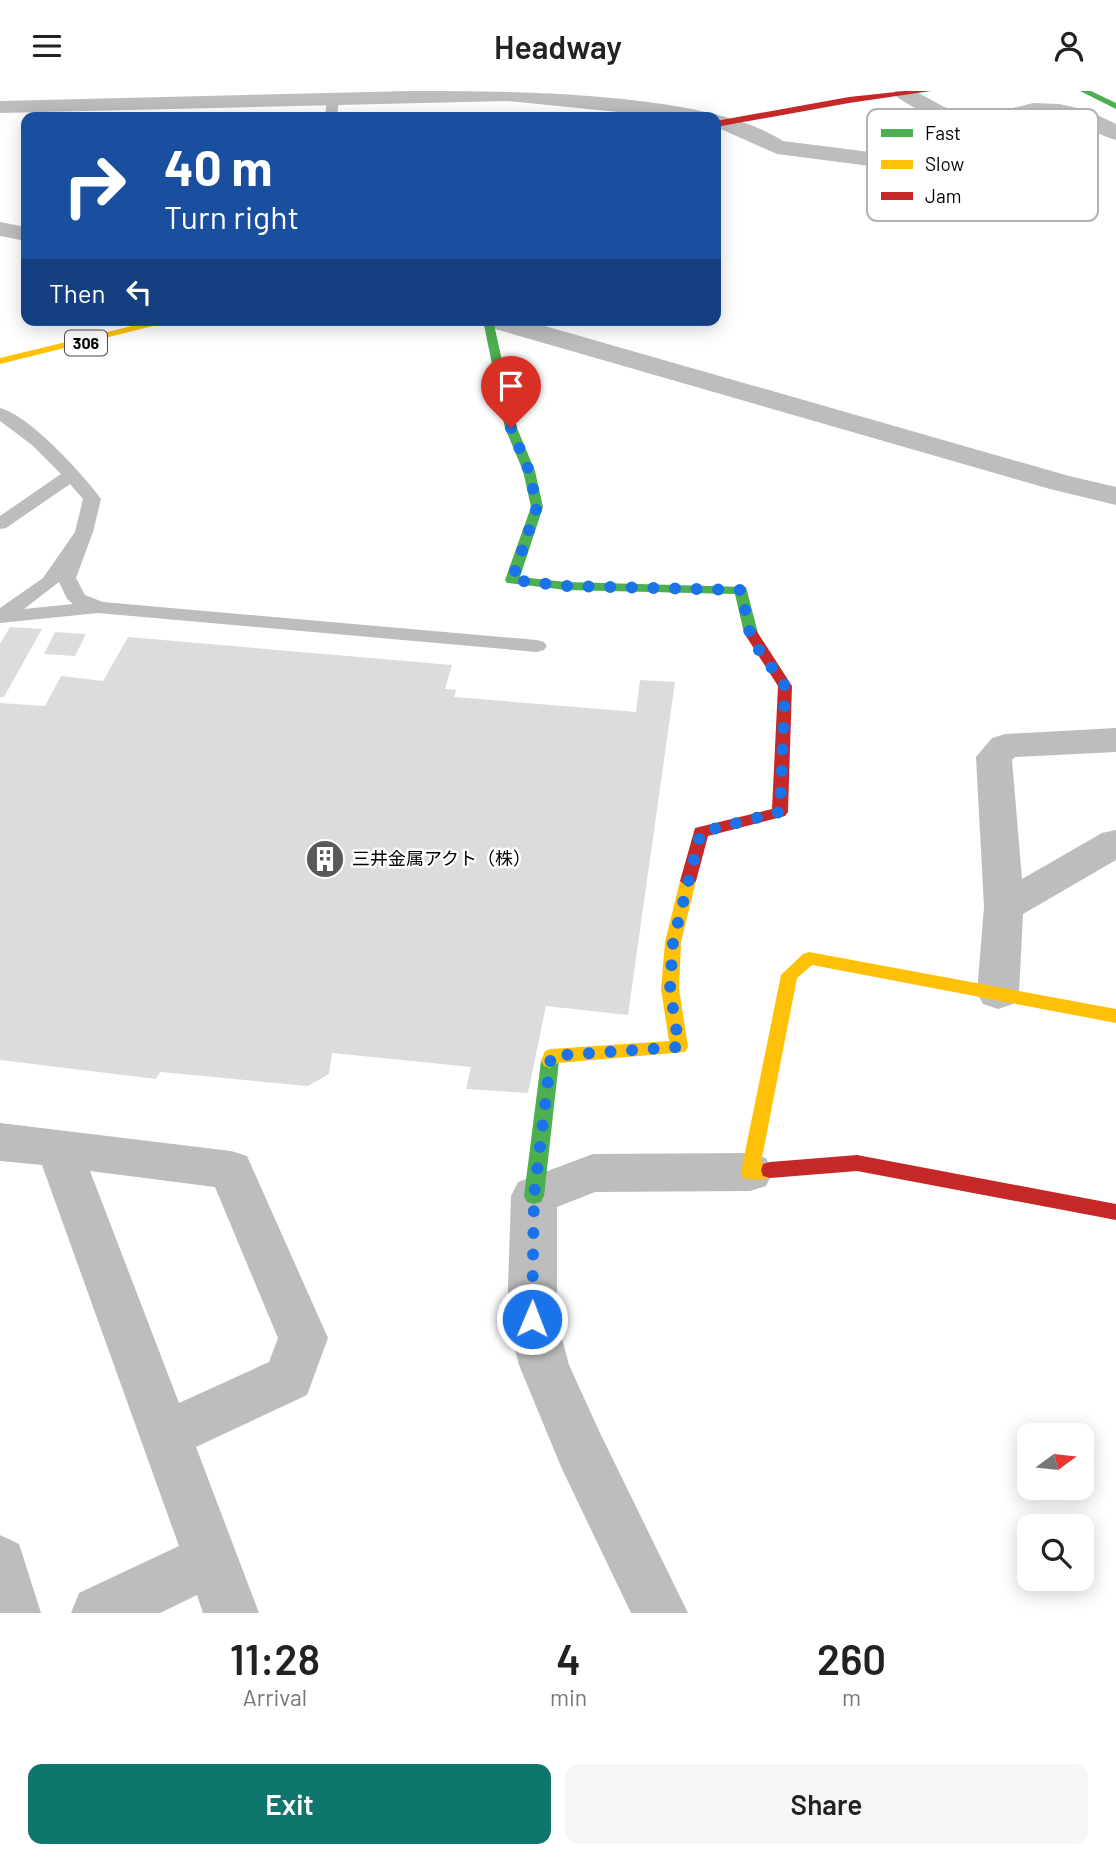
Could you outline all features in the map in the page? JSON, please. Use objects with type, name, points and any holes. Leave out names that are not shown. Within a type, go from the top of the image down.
[{"type":"main road","points":[[721,122],[849,100],[927,91]]},
{"type":"main road","points":[[1084,91],[1116,106]]},
{"type":"main road","name":"306","points":[[0,361],[147,326]]},
{"type":"main road","points":[[489,326],[511,428],[529,471],[537,507],[512,580],[566,586],[741,590],[751,639],[785,686],[780,812],[701,832],[673,942],[670,989],[679,1047],[551,1056],[534,1196]]},
{"type":"main road","points":[[1116,1016],[809,958],[789,975],[750,1172],[857,1163],[1116,1212]]},
{"type":"street","points":[[904,93],[928,109]]},
{"type":"street","points":[[0,107],[332,108],[507,95],[674,112]]},
{"type":"street","points":[[721,123],[766,139],[777,147],[867,159]]},
{"type":"street","points":[[1098,124],[1116,133]]},
{"type":"street","points":[[0,229],[21,232]]},
{"type":"street","points":[[515,326],[1116,496]]},
{"type":"street","points":[[998,993],[1004,907],[994,757],[1005,746],[1116,740]]},
{"type":"street","points":[[1004,907],[1116,843]]},
{"type":"street","points":[[0,1142],[231,1170],[303,1338],[289,1378],[166,1435]]},
{"type":"street","points":[[59,1148],[232,1613]]},
{"type":"street","points":[[660,1613],[581,1451],[544,1365],[532,1319],[534,1196],[593,1173],[750,1172]]},
{"type":"street","points":[[99,1613],[212,1559]]},
{"type":"street","points":[[0,1563],[13,1613]]},
{"type":"lane","points":[[0,413],[17,424],[72,474],[92,499],[68,578],[77,599],[100,608]]},
{"type":"lane","points":[[0,524],[72,474]]},
{"type":"lane","points":[[0,617],[50,582],[84,532]]},
{"type":"lane","points":[[0,617],[100,608],[537,646]]},
{"type":"building","points":[[10,627],[42,629],[4,697],[0,697],[0,644]]},
{"type":"building","points":[[55,632],[86,634],[75,656],[44,654]]},
{"type":"building","name":"三井金属アクト（株）","points":[[128,637],[452,665],[445,689],[456,690],[454,697],[636,712],[640,680],[675,682],[628,1015],[546,1006],[528,1093],[466,1089],[471,1067],[332,1053],[329,1074],[308,1086],[160,1072],[156,1079],[0,1060],[0,703],[45,706],[61,676],[103,681]]},
{"type":"traffic: fast","points":[[1084,91],[1116,106]]},
{"type":"traffic: fast","points":[[489,326],[511,428],[529,471],[537,507],[512,580],[566,586],[741,590],[751,633]]},
{"type":"traffic: fast","points":[[534,1196],[550,1061]]},
{"type":"traffic: slow","points":[[0,361],[147,326]]},
{"type":"traffic: slow","points":[[550,1061],[551,1056],[679,1047],[670,989],[673,942],[688,881]]},
{"type":"traffic: slow","points":[[770,1170],[750,1172],[789,975],[809,958],[1116,1016]]},
{"type":"traffic: jam","points":[[721,123],[849,100],[927,91]]},
{"type":"traffic: jam","points":[[688,881],[701,832],[780,812],[785,686],[751,633]]},
{"type":"traffic: jam","points":[[770,1170],[857,1163],[1116,1212]]},
{"type":"place","name":"三井金属アクト（株）","points":[[325,859]]},
{"type":"route","points":[[511,428],[529,471],[537,507],[512,580],[566,586],[741,590],[751,639],[785,686],[780,812],[701,832],[673,942],[670,989],[679,1047],[551,1056],[534,1196],[532,1319]]}]
